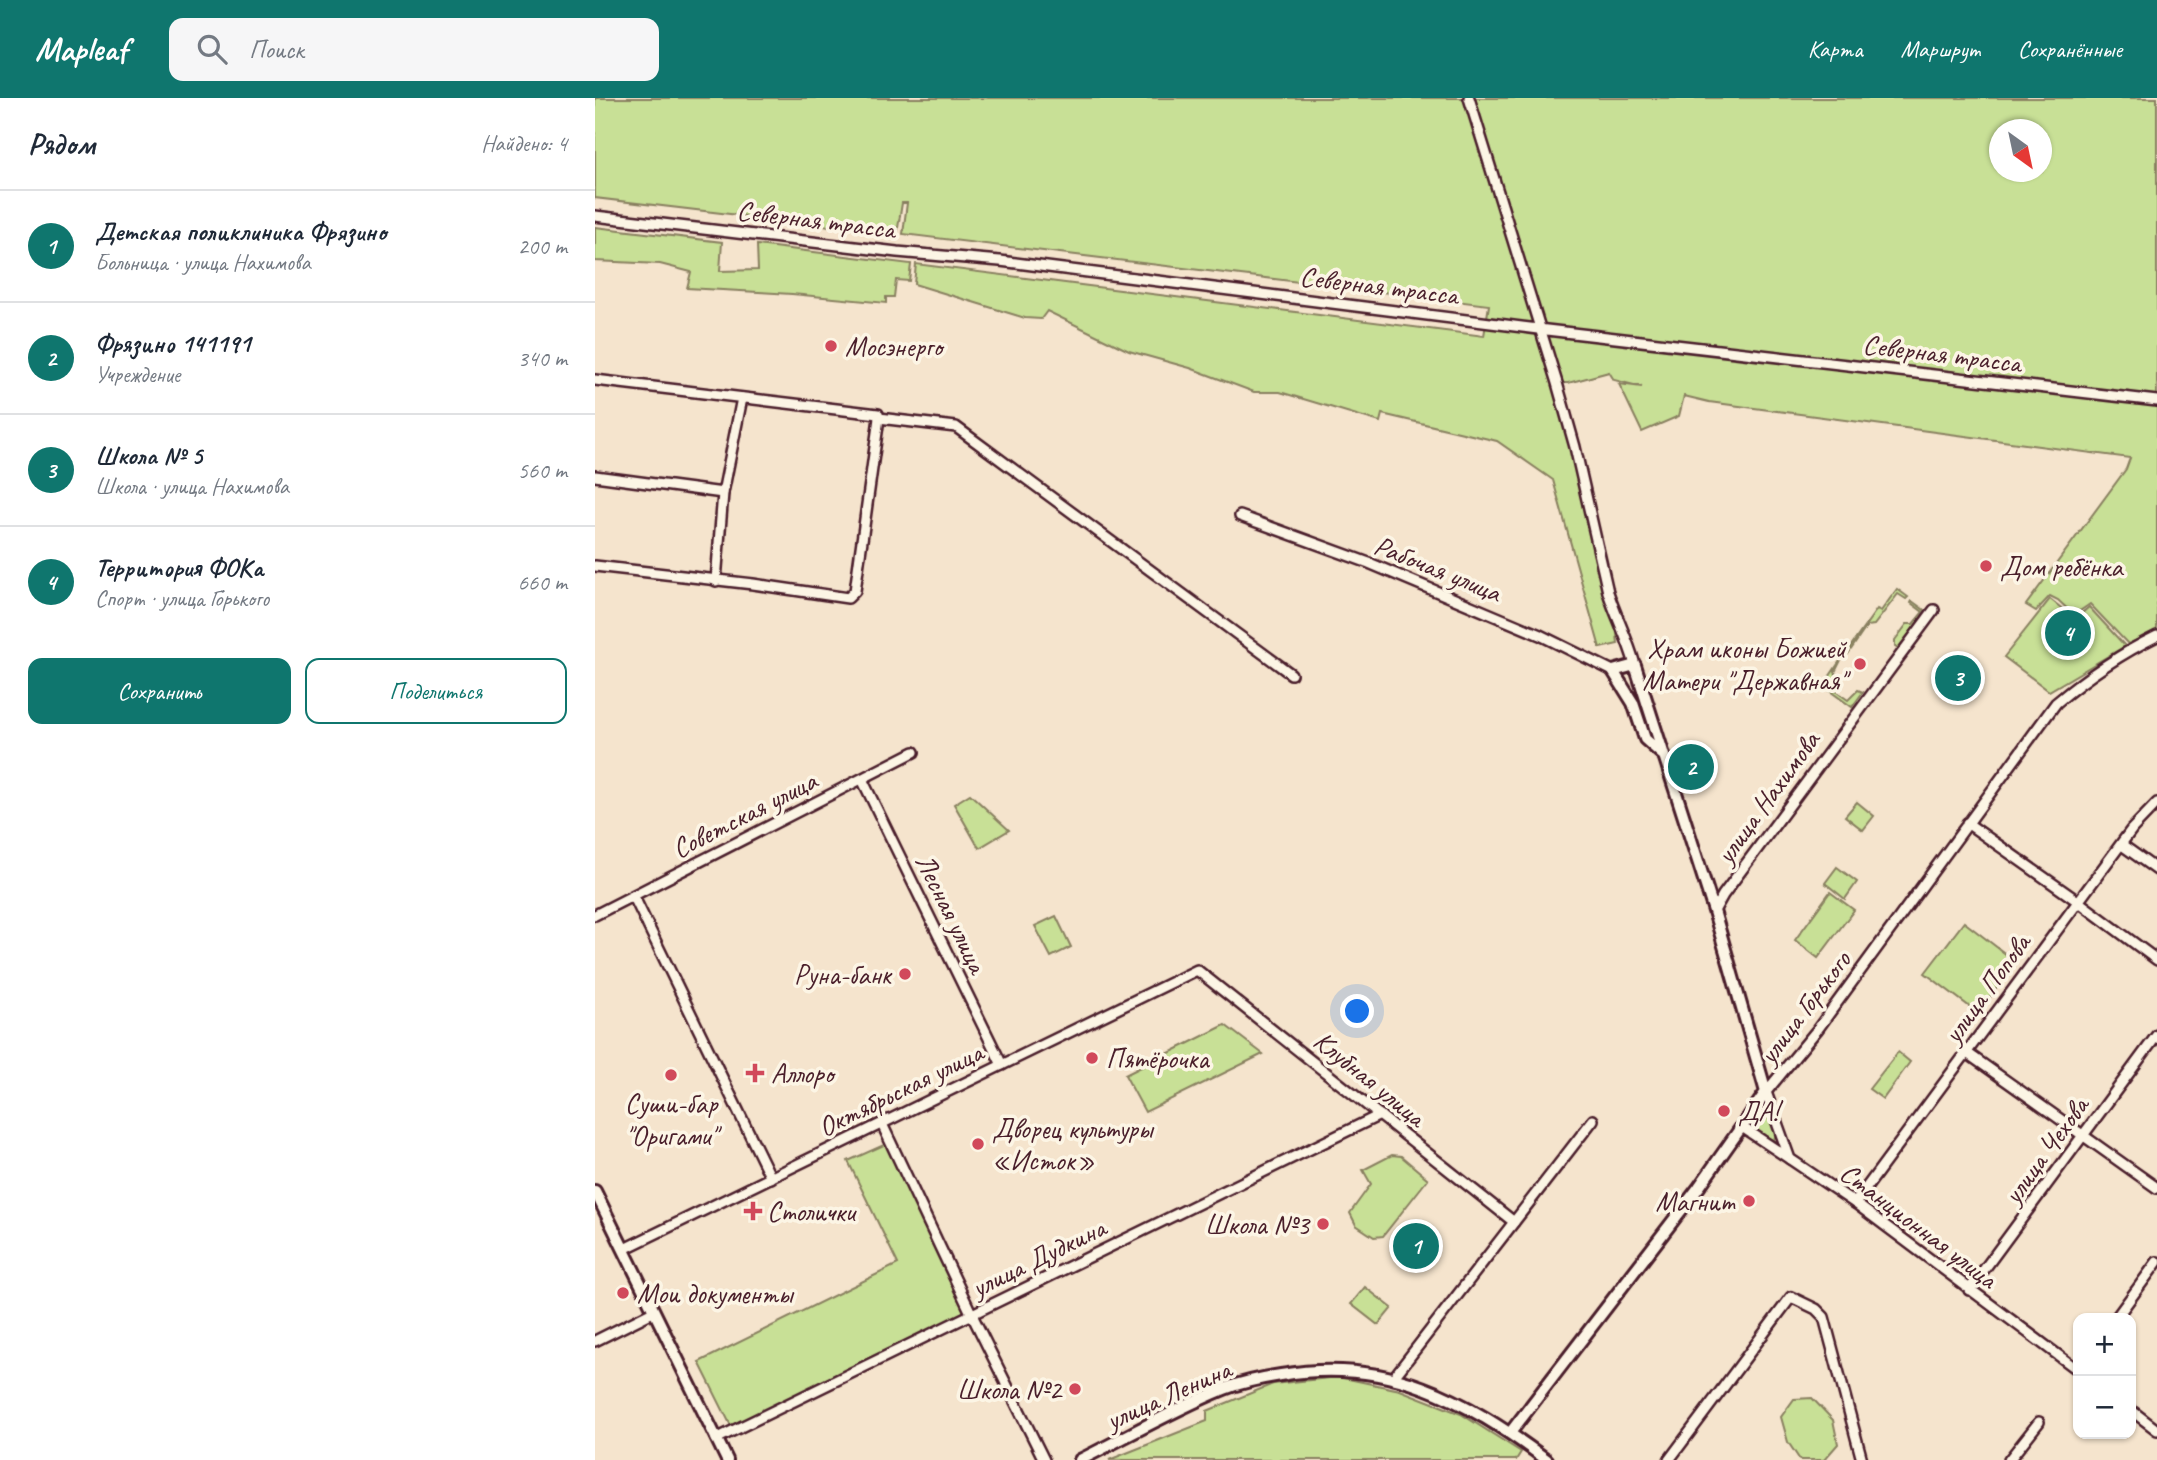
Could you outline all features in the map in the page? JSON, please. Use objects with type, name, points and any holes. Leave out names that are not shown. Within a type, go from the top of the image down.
[{"type":"street","points":[[1469,98],[1575,447],[1608,592],[1615,615],[1629,641],[1714,911],[1766,1092],[1790,1159]]},
{"type":"street","name":"Северная трасса","points":[[595,216],[897,252],[1014,263],[1538,329],[2157,401]]},
{"type":"street","points":[[595,380],[878,414],[879,418],[855,591],[848,598],[595,566]]},
{"type":"street","points":[[716,581],[723,493],[742,398]]},
{"type":"street","points":[[879,418],[956,427],[1290,674]]},
{"type":"street","points":[[595,476],[723,493]]},
{"type":"street","name":"Рабочая улица","points":[[1240,516],[1369,563],[1540,635],[1613,671]]},
{"type":"street","name":"улица Нахимова","points":[[1714,911],[1934,610]]},
{"type":"street","name":"улица Горького","points":[[1510,1433],[1699,1187],[1766,1092],[1817,1030],[2056,703],[2082,680],[2120,654],[2157,636]]},
{"type":"street","points":[[1635,665],[1613,671],[1633,703],[1644,739],[1663,755]]},
{"type":"street","name":"Советская улица","points":[[595,915],[913,752]]},
{"type":"street","name":"Лесная улица","points":[[862,779],[1002,1065]]},
{"type":"street","name":"улица Попова","points":[[1855,1203],[2132,829],[2157,803]]},
{"type":"street","points":[[1967,823],[2157,960]]},
{"type":"street","points":[[2122,845],[2157,870]]},
{"type":"street","points":[[633,897],[771,1178]]},
{"type":"street","name":"Октябрьская улица","points":[[624,1249],[1197,970]]},
{"type":"street","name":"Клубная улица","points":[[1197,970],[1514,1222]]},
{"type":"street","name":"улица Чехова","points":[[1969,1290],[2157,1035]]},
{"type":"street","points":[[1967,1053],[2157,1188]]},
{"type":"street","name":"улица Дудкина","points":[[716,1439],[1380,1115]]},
{"type":"street","points":[[1394,1377],[1593,1121]]},
{"type":"street","points":[[882,1124],[1044,1460]]},
{"type":"street","name":"Станционная улица","points":[[1742,1127],[1855,1203],[2073,1365]]},
{"type":"street","points":[[595,1191],[727,1460]]},
{"type":"street","points":[[2120,1313],[2157,1262]]},
{"type":"street","points":[[1669,1460],[1791,1297],[1817,1309],[1824,1317],[1862,1460]]},
{"type":"street","points":[[595,1341],[653,1311]]},
{"type":"street","name":"улица Ленина","points":[[1080,1460],[1226,1389],[1266,1377],[1306,1371],[1350,1370],[1394,1377],[1447,1397],[1510,1433],[1547,1460]]},
{"type":"street","points":[[2136,1414],[2157,1430]]},
{"type":"street","points":[[2009,1460],[2039,1422]]},
{"type":"green space","points":[[595,98],[2157,98],[2157,631],[2128,644],[2090,604],[2074,615],[2050,596],[2036,611],[2026,605],[2126,469],[2130,458],[1709,402],[1684,396],[1679,416],[1642,432],[1619,384],[1642,387],[1614,380],[1609,372],[1568,383],[1558,383],[1615,615],[1618,644],[1600,648],[1553,480],[1497,441],[1382,414],[1380,422],[1280,392],[1254,392],[1190,368],[1129,351],[1047,311],[1041,319],[1025,318],[914,284],[916,264],[1484,336],[1489,305],[903,234],[907,203],[902,203],[897,234],[595,198]]},
{"type":"green space","points":[[595,227],[722,242],[720,271],[758,270],[757,245],[911,264],[909,281],[896,280],[894,297],[886,297],[886,303],[687,288],[691,272],[660,264],[595,261]]},
{"type":"green space","points":[[1897,589],[1908,597],[1906,599],[1898,594],[1874,625],[1867,626],[1848,654],[1846,653],[1877,609],[1881,611]]},
{"type":"green space","points":[[2050,599],[2075,619],[2089,607],[2125,646],[2049,691],[2004,657]]},
{"type":"green space","points":[[1912,601],[1927,612],[1898,648],[1895,646],[1895,640],[1907,624],[1913,624],[1923,612],[1911,603]]},
{"type":"green space","points":[[1842,658],[1835,672],[1838,678],[1831,688],[1848,700],[1858,690],[1863,692],[1852,707],[1823,686]]},
{"type":"green space","points":[[970,794],[1009,830],[979,848],[954,804]]},
{"type":"green space","points":[[1857,802],[1874,816],[1863,830],[1845,816]]},
{"type":"green space","points":[[1837,867],[1857,882],[1845,899],[1825,883]]},
{"type":"green space","points":[[1830,892],[1854,910],[1818,958],[1795,940]]},
{"type":"green space","points":[[1056,916],[1071,947],[1051,957],[1035,926]]},
{"type":"green space","points":[[1964,922],[2016,962],[1978,1013],[1925,973]]},
{"type":"green space","points":[[1225,1025],[1263,1054],[1145,1112],[1125,1075]]},
{"type":"green space","points":[[1898,1052],[1910,1062],[1883,1099],[1869,1089]]},
{"type":"green space","points":[[1766,1112],[1776,1133],[1774,1140],[1761,1136],[1753,1128],[1761,1113]]},
{"type":"green space","points":[[886,1144],[966,1313],[731,1426],[699,1362],[898,1264],[848,1161]]},
{"type":"green space","points":[[1392,1155],[1401,1156],[1428,1179],[1383,1236],[1374,1237],[1356,1225],[1350,1213],[1371,1184],[1363,1170]]},
{"type":"green space","points":[[1365,1287],[1392,1308],[1378,1325],[1351,1304]]},
{"type":"green space","points":[[1339,1377],[1400,1390],[1461,1414],[1521,1452],[1516,1460],[1109,1460],[1207,1421],[1207,1411],[1273,1384]]},
{"type":"green space","points":[[1812,1398],[1833,1420],[1838,1444],[1824,1460],[1800,1460],[1788,1442],[1781,1417],[1794,1399]]},
{"type":"place","name":"Мосэнерго","points":[[831,346]]},
{"type":"place","name":"Дом ребёнка","points":[[1986,566]]},
{"type":"place","name":"Территория ФОКа","points":[[2068,633]]},
{"type":"place","name":"Храм иконы Божией Матери \"Державная\"","points":[[1860,664]]},
{"type":"place","name":"Школа № 5","points":[[1958,678]]},
{"type":"place","name":"Фрязино 141191","points":[[1691,767]]},
{"type":"place","name":"Руна-банк","points":[[905,974]]},
{"type":"place","name":"Пятёрочка","points":[[1092,1058]]},
{"type":"place","name":"Аллоро","points":[[755,1073]]},
{"type":"place","name":"Суши-бар \"Оригами\"","points":[[671,1075]]},
{"type":"place","name":"ДА!","points":[[1724,1111]]},
{"type":"place","name":"Дворец культуры «Исток»","points":[[978,1144]]},
{"type":"place","name":"Магнит","points":[[1749,1201]]},
{"type":"place","name":"Столички","points":[[753,1211]]},
{"type":"place","name":"Школа №3","points":[[1323,1224]]},
{"type":"place","name":"Детская поликлиника Фрязино","points":[[1416,1246]]},
{"type":"place","name":"Мои документы","points":[[623,1293]]},
{"type":"place","name":"Школа №2","points":[[1075,1389]]}]
